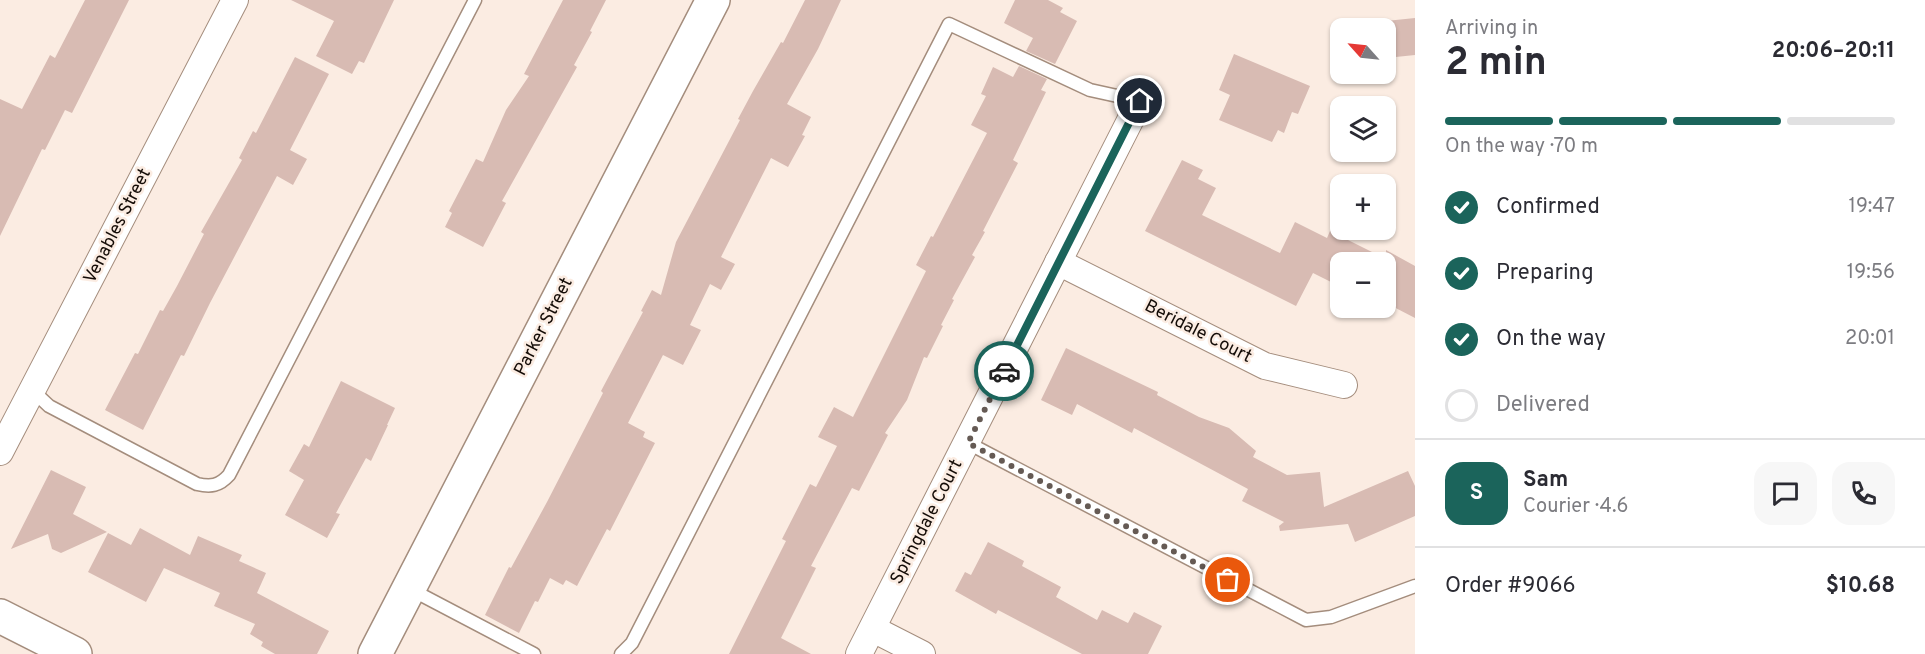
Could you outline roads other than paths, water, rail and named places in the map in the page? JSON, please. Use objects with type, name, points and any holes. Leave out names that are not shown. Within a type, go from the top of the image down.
[{"type":"street","name":"Venables Street","points":[[0,452],[236,0]]},
{"type":"street","name":"Parker Street","points":[[375,654],[713,0]]},
{"type":"street","name":"Springdale Court","points":[[859,654],[1140,101]]},
{"type":"street","name":"Beridale Court","points":[[1058,262],[1265,366],[1344,385]]},
{"type":"street","points":[[0,615],[75,654]]},
{"type":"street","points":[[873,629],[922,654]]},
{"type":"lane","points":[[33,391],[49,406],[197,484],[209,487],[220,484],[229,475],[475,0]]},
{"type":"lane","points":[[621,654],[632,643],[949,24],[1090,90],[1140,101]]},
{"type":"lane","points":[[968,443],[1306,621],[1331,617],[1415,586]]},
{"type":"lane","points":[[408,588],[534,654]]}]
